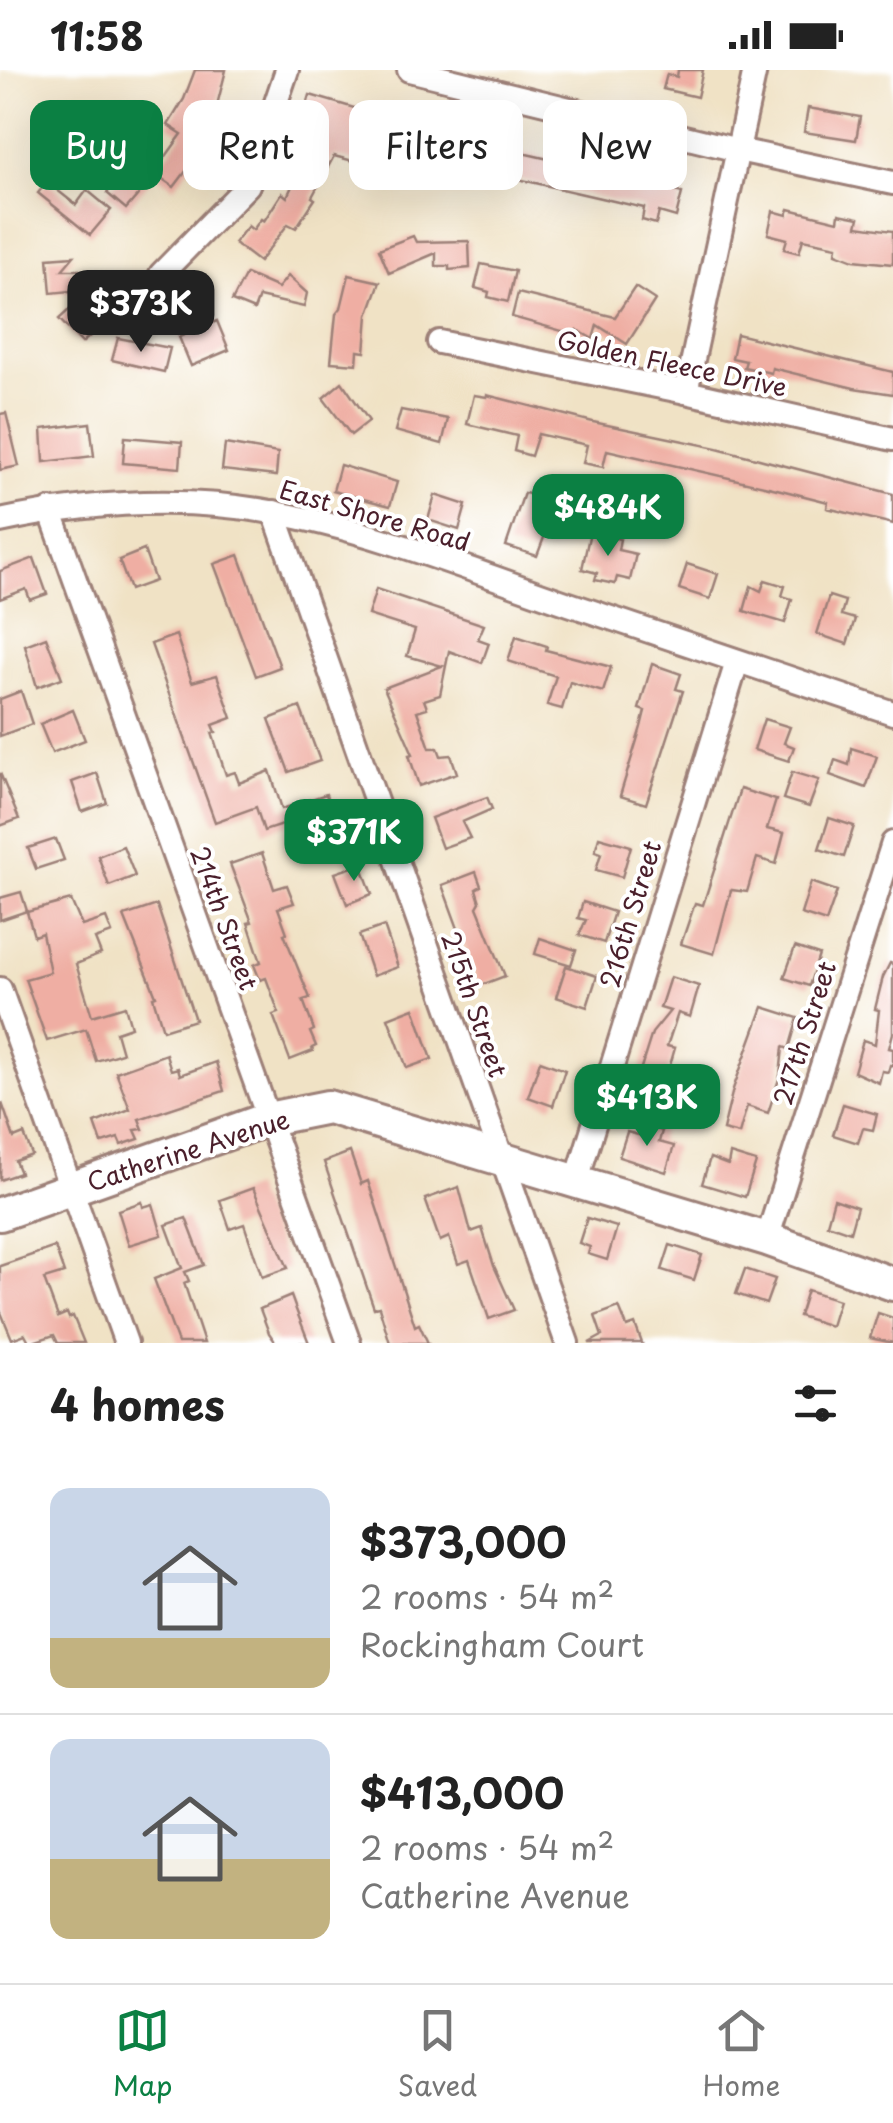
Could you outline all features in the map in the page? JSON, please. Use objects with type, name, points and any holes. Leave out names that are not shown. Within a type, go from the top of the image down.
[{"type":"street","points":[[161,274],[248,185],[288,70]]},
{"type":"street","points":[[409,70],[738,150],[893,183]]},
{"type":"street","points":[[686,392],[756,70]]},
{"type":"street","name":"Golden Fleece Drive","points":[[439,342],[686,392],[893,440]]},
{"type":"street","name":"East Shore Road","points":[[0,521],[50,510],[121,503],[182,502],[274,512],[396,545],[893,712]]},
{"type":"street","name":"214th Street","points":[[50,510],[349,1343]]},
{"type":"street","name":"215th Street","points":[[274,512],[567,1343]]},
{"type":"street","name":"216th Street","points":[[576,1183],[738,662]]},
{"type":"street","name":"217th Street","points":[[767,1239],[893,844]]},
{"type":"street","points":[[0,989],[126,1343]]},
{"type":"street","name":"Catherine Avenue","points":[[0,1214],[268,1119],[328,1107],[767,1239],[893,1284]]},
{"type":"building","points":[[195,70],[226,70],[218,100],[184,99]]},
{"type":"building","points":[[678,70],[703,70],[697,97],[663,89],[667,74],[677,77]]},
{"type":"building","points":[[183,101],[183,175],[174,187],[163,179],[163,160],[182,134],[168,125]]},
{"type":"building","points":[[329,101],[349,106],[349,160],[334,156],[329,165]]},
{"type":"building","points":[[808,108],[860,117],[856,140],[804,132]]},
{"type":"building","points":[[523,153],[543,158],[543,185],[523,180]]},
{"type":"building","points":[[57,190],[76,205],[87,190],[111,210],[90,235],[38,193]]},
{"type":"building","points":[[110,190],[142,190],[126,209],[107,193]]},
{"type":"building","points":[[290,190],[316,190],[312,197],[315,199],[296,228],[288,224],[259,262],[234,243],[248,226],[253,230],[261,219],[264,221],[282,193],[287,197]]},
{"type":"building","points":[[566,190],[682,193],[676,217],[659,212],[656,224],[642,220],[644,208]]},
{"type":"building","points":[[789,209],[838,221],[839,214],[859,218],[857,226],[893,231],[893,264],[854,260],[836,253],[837,246],[803,239],[799,253],[784,249],[787,239],[768,234],[773,211],[787,215]]},
{"type":"building","points":[[413,236],[416,242],[469,241],[470,268],[449,270],[449,266],[436,266],[436,253],[389,273],[379,249]]},
{"type":"building","points":[[74,256],[62,270],[80,270],[82,290],[51,293],[48,258]]},
{"type":"building","points":[[481,264],[515,271],[508,302],[488,297],[489,292],[475,288]]},
{"type":"building","points":[[246,274],[278,288],[288,276],[307,293],[304,307],[259,297],[254,310],[232,301]]},
{"type":"building","points":[[349,275],[380,282],[368,315],[365,352],[358,351],[357,364],[331,362],[336,314]]},
{"type":"building","points":[[635,287],[655,300],[627,344],[597,325],[593,339],[577,330],[576,335],[512,317],[518,293],[615,317]]},
{"type":"building","points":[[81,299],[100,327],[82,343],[59,319]]},
{"type":"building","points":[[217,321],[229,350],[191,366],[179,337]]},
{"type":"building","points":[[737,334],[893,372],[893,394],[772,368],[771,373],[744,367],[746,361],[732,358]]},
{"type":"building","points":[[118,338],[170,348],[164,372],[112,360]]},
{"type":"building","points":[[342,382],[369,421],[351,435],[323,398]]},
{"type":"building","points":[[474,395],[717,448],[893,494],[893,524],[827,508],[828,502],[607,450],[603,467],[583,463],[587,445],[538,434],[531,456],[514,451],[517,436],[467,424]]},
{"type":"building","points":[[401,410],[448,419],[442,444],[395,431]]},
{"type":"building","points":[[6,413],[19,466],[0,470],[0,414]]},
{"type":"building","points":[[90,423],[94,456],[44,462],[42,429]]},
{"type":"building","points":[[125,437],[182,442],[180,468],[123,463]]},
{"type":"building","points":[[225,444],[278,453],[276,476],[222,470]]},
{"type":"building","points":[[340,465],[397,482],[390,506],[333,491]]},
{"type":"building","points":[[538,484],[567,491],[562,514],[554,511],[537,556],[506,546],[524,493],[536,495]]},
{"type":"building","points":[[435,495],[466,505],[459,530],[428,520]]},
{"type":"building","points":[[590,532],[620,539],[618,550],[636,554],[630,580],[617,577],[615,584],[595,580],[597,573],[582,569]]},
{"type":"building","points":[[144,550],[155,581],[130,590],[119,560]]},
{"type":"building","points":[[239,555],[280,667],[256,676],[214,564]]},
{"type":"building","points":[[34,558],[47,594],[30,600],[26,589],[0,599],[0,571]]},
{"type":"building","points":[[687,564],[718,574],[710,599],[679,589]]},
{"type":"building","points":[[765,580],[785,586],[782,596],[792,599],[785,623],[744,611],[751,586],[761,591]]},
{"type":"building","points":[[376,589],[484,625],[478,639],[489,643],[482,663],[449,651],[440,695],[424,700],[427,708],[417,711],[430,748],[438,748],[441,756],[451,755],[457,773],[419,786],[409,755],[413,754],[384,688],[442,666],[407,656],[415,630],[368,615]]},
{"type":"building","points":[[829,596],[845,601],[841,615],[855,619],[847,644],[817,634]]},
{"type":"building","points":[[176,635],[192,682],[217,675],[232,718],[213,725],[216,732],[212,733],[226,775],[235,772],[239,783],[270,771],[282,809],[326,794],[336,825],[311,833],[306,817],[264,831],[256,807],[215,822],[151,644]]},
{"type":"building","points":[[516,636],[547,646],[546,650],[611,667],[603,692],[570,682],[562,709],[547,705],[556,676],[508,661]]},
{"type":"building","points":[[46,637],[62,678],[37,687],[25,645]]},
{"type":"building","points":[[652,664],[681,674],[676,689],[683,691],[646,804],[620,796],[645,711],[639,709]]},
{"type":"building","points":[[21,691],[32,724],[0,736],[0,699]]},
{"type":"building","points":[[300,707],[320,761],[289,772],[269,719]]},
{"type":"building","points":[[73,710],[85,740],[52,753],[40,724]]},
{"type":"building","points":[[764,719],[790,727],[784,743],[794,747],[789,761],[754,750]]},
{"type":"building","points":[[851,748],[877,756],[866,788],[830,775],[835,760],[849,765]]},
{"type":"building","points":[[792,772],[819,780],[809,807],[783,799]]},
{"type":"building","points":[[0,773],[19,819],[0,826]]},
{"type":"building","points":[[97,773],[107,803],[82,812],[72,782]]},
{"type":"building","points":[[740,789],[776,800],[767,829],[784,833],[776,864],[757,858],[747,892],[731,890],[714,954],[681,944],[695,903],[703,905]]},
{"type":"building","points":[[487,797],[492,809],[462,822],[470,838],[442,848],[431,818]]},
{"type":"building","points":[[829,818],[854,826],[844,857],[819,849]]},
{"type":"building","points":[[599,837],[631,846],[622,877],[596,870],[601,853],[595,851]]},
{"type":"building","points":[[56,839],[64,860],[36,869],[28,848]]},
{"type":"building","points":[[123,846],[135,876],[109,886],[98,856]]},
{"type":"building","points":[[262,853],[274,889],[287,885],[294,903],[278,908],[287,933],[284,934],[310,998],[303,1000],[316,1046],[290,1060],[273,1015],[279,1013],[266,978],[260,980],[254,965],[261,962],[248,923],[252,922],[230,864]]},
{"type":"building","points":[[361,864],[372,894],[347,904],[335,873]]},
{"type":"building","points":[[476,872],[481,886],[476,889],[480,902],[477,907],[505,976],[479,986],[442,885]]},
{"type":"building","points":[[811,882],[837,891],[826,922],[801,914]]},
{"type":"building","points":[[21,892],[27,911],[0,920],[0,898]]},
{"type":"building","points":[[71,900],[82,926],[106,918],[112,933],[95,939],[101,954],[76,964],[92,1016],[125,1006],[131,1027],[116,1032],[122,1053],[96,1061],[86,1029],[47,1041],[25,979],[50,972],[42,933],[34,936],[27,912]]},
{"type":"building","points":[[583,902],[614,912],[604,943],[579,935],[586,920],[578,918]]},
{"type":"building","points":[[157,905],[195,1020],[163,1030],[153,997],[156,996],[124,916]]},
{"type":"building","points":[[384,926],[398,967],[373,976],[359,935]]},
{"type":"building","points":[[540,938],[576,950],[571,965],[535,954]]},
{"type":"building","points":[[795,947],[819,955],[809,986],[784,978]]},
{"type":"building","points":[[890,963],[893,1033],[889,1048],[893,1049],[893,1066],[888,1072],[882,1071],[879,1083],[854,1072],[863,1040],[875,1044],[879,1010],[875,1009]]},
{"type":"building","points":[[566,966],[597,976],[587,1007],[556,997]]},
{"type":"building","points":[[670,977],[699,986],[690,1017],[678,1013],[667,1046],[675,1048],[666,1079],[640,1071],[652,1033],[670,1011],[660,1008]]},
{"type":"building","points":[[763,1007],[798,1018],[789,1049],[783,1047],[780,1076],[768,1113],[747,1106],[739,1134],[723,1130],[733,1089]]},
{"type":"building","points":[[414,1008],[432,1059],[407,1068],[388,1018]]},
{"type":"building","points":[[166,1054],[171,1070],[178,1068],[180,1075],[216,1062],[224,1091],[139,1119],[143,1129],[135,1130],[139,1139],[121,1145],[118,1138],[102,1143],[95,1123],[130,1109],[116,1072]]},
{"type":"building","points":[[540,1061],[565,1070],[553,1106],[528,1097]]},
{"type":"building","points":[[2,1103],[14,1138],[24,1134],[32,1155],[15,1161],[20,1173],[0,1180]]},
{"type":"building","points":[[843,1104],[877,1114],[873,1130],[863,1128],[858,1143],[833,1135]]},
{"type":"building","points":[[646,1125],[662,1131],[659,1142],[674,1146],[666,1172],[619,1157],[627,1132],[642,1136]]},
{"type":"building","points":[[350,1152],[361,1184],[368,1181],[415,1326],[419,1324],[428,1343],[390,1343],[379,1307],[374,1308],[324,1162]]},
{"type":"building","points":[[730,1154],[756,1162],[745,1197],[702,1184],[710,1158],[728,1165]]},
{"type":"building","points":[[459,1187],[471,1232],[482,1228],[514,1310],[489,1319],[469,1260],[458,1264],[449,1237],[440,1241],[425,1199]]},
{"type":"building","points":[[253,1188],[288,1268],[262,1277],[244,1224],[230,1229],[220,1200]]},
{"type":"building","points":[[834,1199],[857,1207],[850,1232],[827,1224]]},
{"type":"building","points":[[142,1202],[143,1207],[153,1204],[162,1235],[129,1245],[118,1210]]},
{"type":"building","points":[[186,1218],[204,1265],[185,1272],[189,1281],[184,1283],[204,1343],[178,1343],[154,1279],[182,1268],[166,1225]]},
{"type":"building","points":[[587,1218],[617,1227],[607,1260],[588,1254],[590,1247],[579,1243]]},
{"type":"building","points":[[670,1245],[702,1255],[694,1280],[662,1270]]},
{"type":"building","points":[[55,1247],[64,1273],[44,1279],[58,1317],[67,1313],[69,1318],[73,1316],[84,1343],[58,1343],[54,1335],[30,1343],[25,1334],[12,1339],[0,1310],[0,1266]]},
{"type":"building","points":[[745,1269],[775,1279],[766,1304],[736,1294]]},
{"type":"building","points":[[807,1290],[839,1300],[831,1326],[799,1316]]},
{"type":"building","points":[[291,1296],[309,1343],[276,1343],[269,1333],[260,1309]]},
{"type":"building","points":[[619,1307],[627,1327],[635,1324],[642,1343],[589,1343],[602,1336],[595,1316]]},
{"type":"building","points":[[878,1313],[893,1318],[893,1343],[870,1338]]}]
